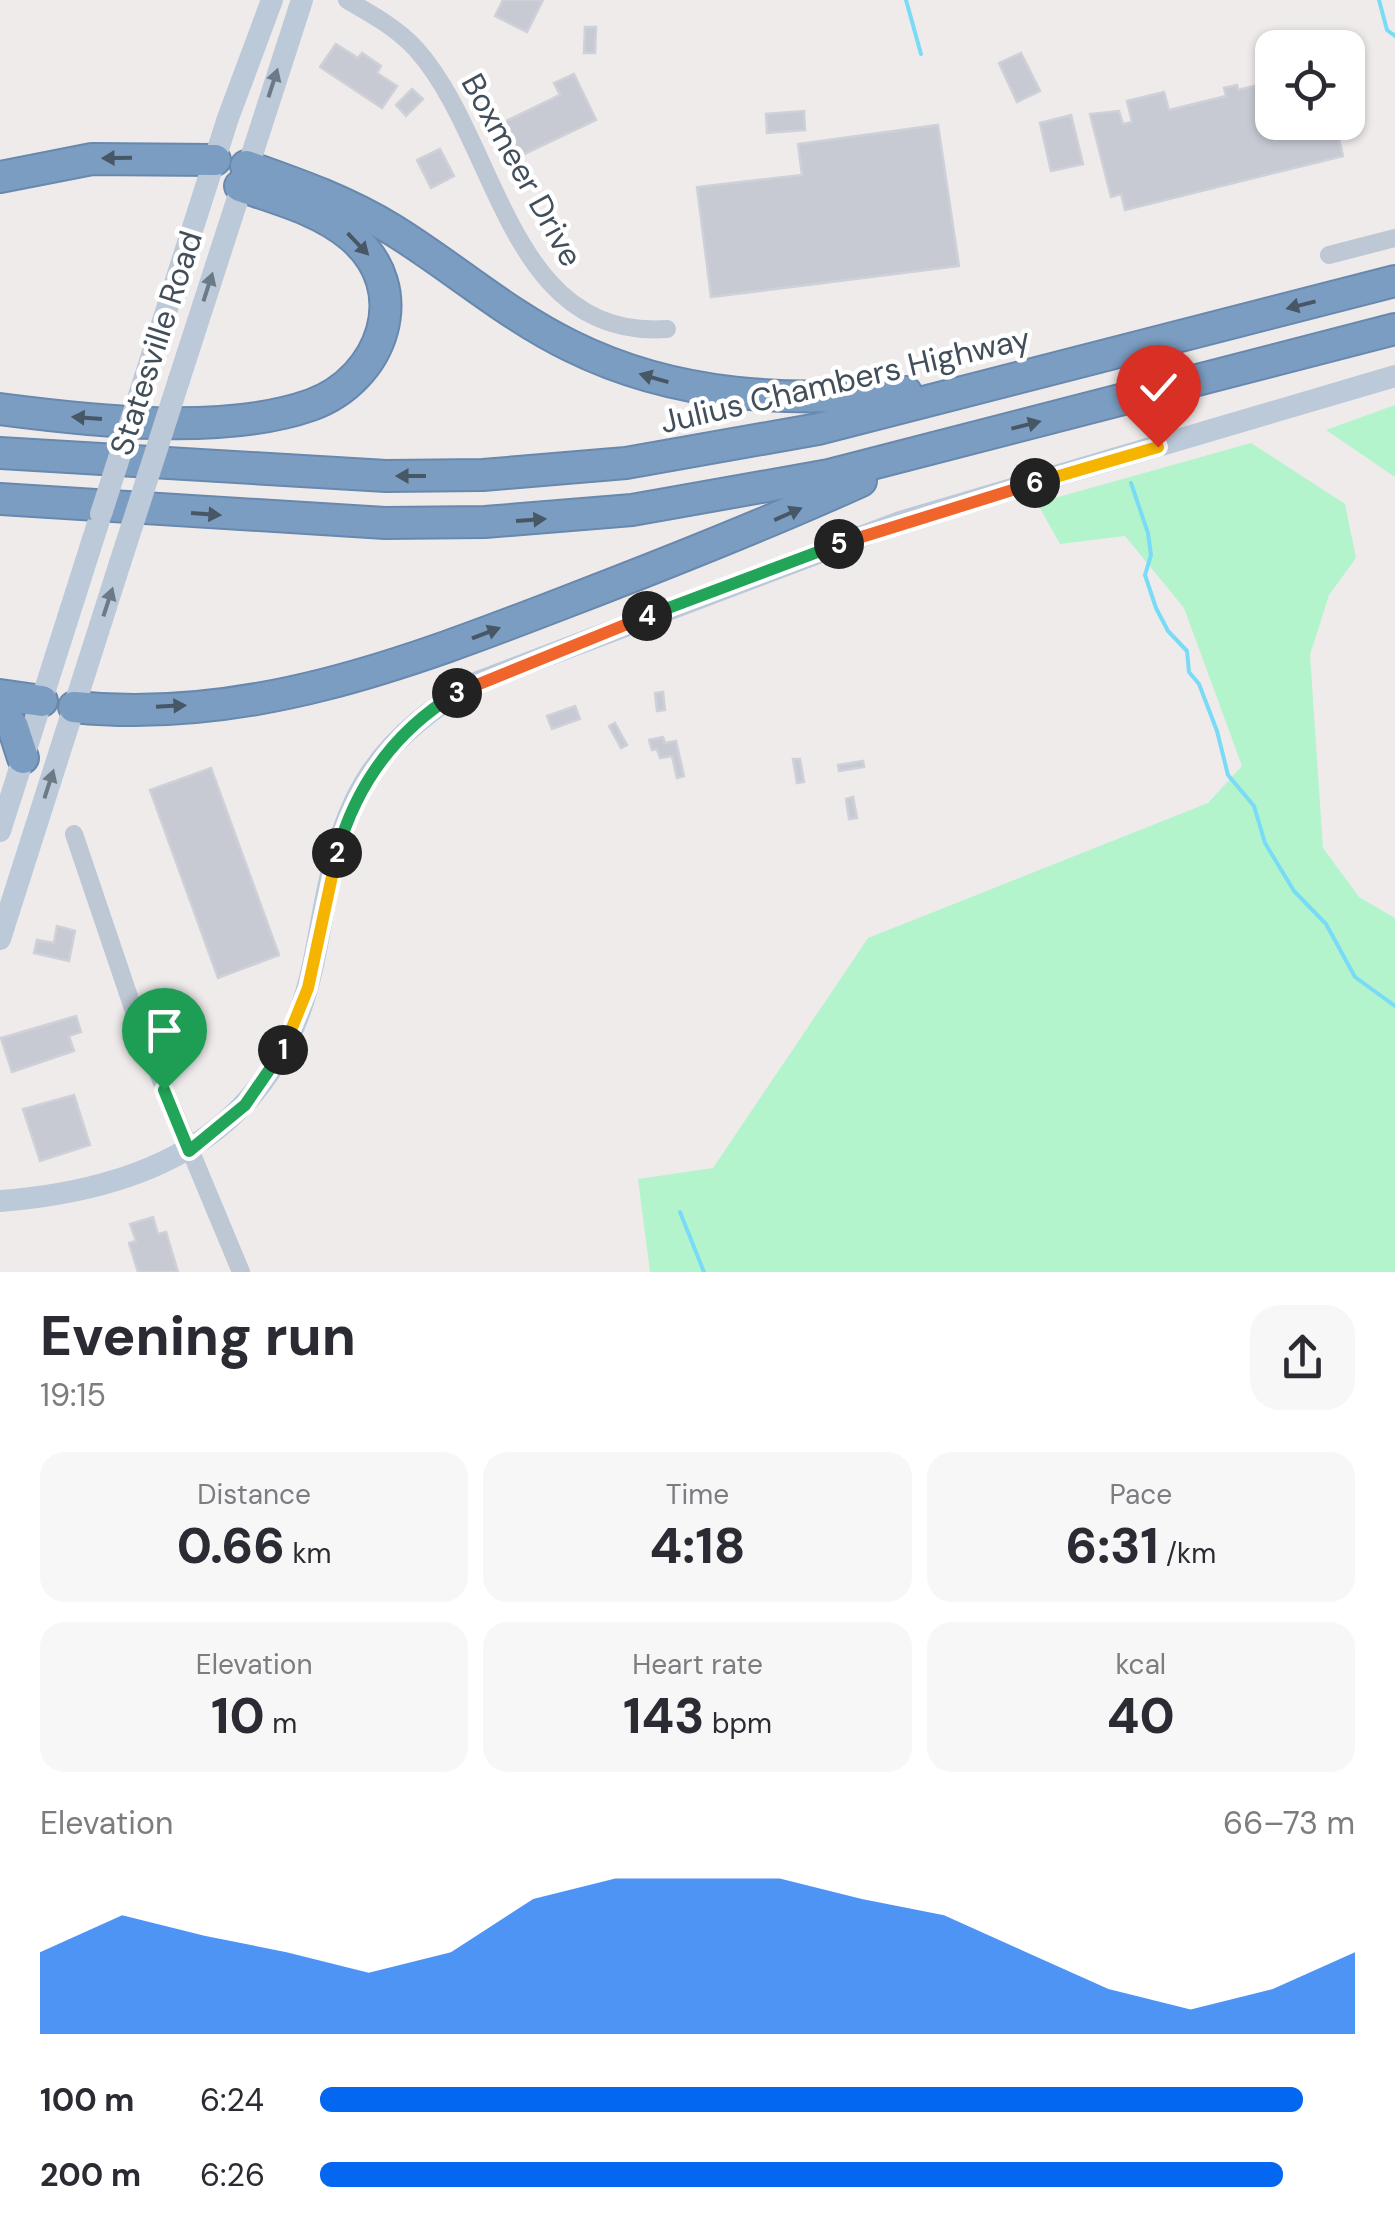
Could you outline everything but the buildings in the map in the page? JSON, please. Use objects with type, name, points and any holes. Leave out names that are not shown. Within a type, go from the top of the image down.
[{"type":"highway","points":[[0,177],[92,159],[215,160]]},
{"type":"highway","points":[[243,176],[349,205],[543,331],[646,376],[724,392],[808,399],[994,384]]},
{"type":"highway","points":[[0,409],[103,419],[236,419],[312,405],[354,379],[374,356],[385,328],[387,300],[374,261],[355,238],[330,221],[243,176]]},
{"type":"highway","name":"Julius Chambers Highway","points":[[0,452],[386,476],[578,468],[771,440],[1395,280]]},
{"type":"highway","points":[[0,498],[336,522],[535,520],[732,495],[932,449],[1395,330]]},
{"type":"highway","points":[[0,434],[124,461]]},
{"type":"highway","points":[[74,707],[243,702],[358,678],[750,532],[932,449]]},
{"type":"highway","points":[[0,514],[109,507]]},
{"type":"highway","points":[[0,696],[42,701]]},
{"type":"highway","points":[[0,712],[13,727],[23,758]]},
{"type":"main road","points":[[0,831],[215,160],[272,0]]},
{"type":"main road","name":"Statesville Road","points":[[0,939],[302,0]]},
{"type":"main road","points":[[215,160],[243,176]]},
{"type":"main road","points":[[0,1201],[102,1184],[189,1151],[245,1105],[276,1062],[308,988],[333,866],[353,807],[390,748],[448,698],[495,674],[900,522],[1395,376]]},
{"type":"main road","points":[[42,701],[74,707]]},
{"type":"street","name":"Boxmeer Drive","points":[[347,0],[397,32],[430,67],[464,123],[531,260],[550,286],[575,306],[606,322],[636,330],[667,329]]},
{"type":"street","points":[[1329,255],[1395,238]]},
{"type":"street","points":[[74,834],[141,1032],[241,1272]]},
{"type":"green space","points":[[1395,405],[1395,477],[1326,430]]},
{"type":"green space","points":[[1251,443],[1345,504],[1356,558],[1329,595],[1310,655],[1323,848],[1359,897],[1395,918],[1395,1272],[650,1272],[638,1179],[713,1168],[868,938],[1208,803],[1242,766],[1184,608],[1125,536],[1060,544],[1037,503]]},
{"type":"waterway","points":[[906,0],[921,54]]},
{"type":"waterway","points":[[1379,0],[1387,30],[1395,36]]},
{"type":"waterway","points":[[1131,483],[1148,533],[1151,555],[1145,575],[1168,631],[1187,651],[1189,672],[1199,684],[1217,731],[1228,775],[1254,806],[1265,843],[1294,891],[1326,924],[1355,977],[1395,1006]]},
{"type":"waterway","points":[[680,1212],[704,1272]]},
{"type":"route","points":[[164,1090],[189,1151],[227,1123],[262,1085],[300,1013],[333,866],[353,807],[390,748],[448,698],[495,674],[848,540],[1158,447]]}]
